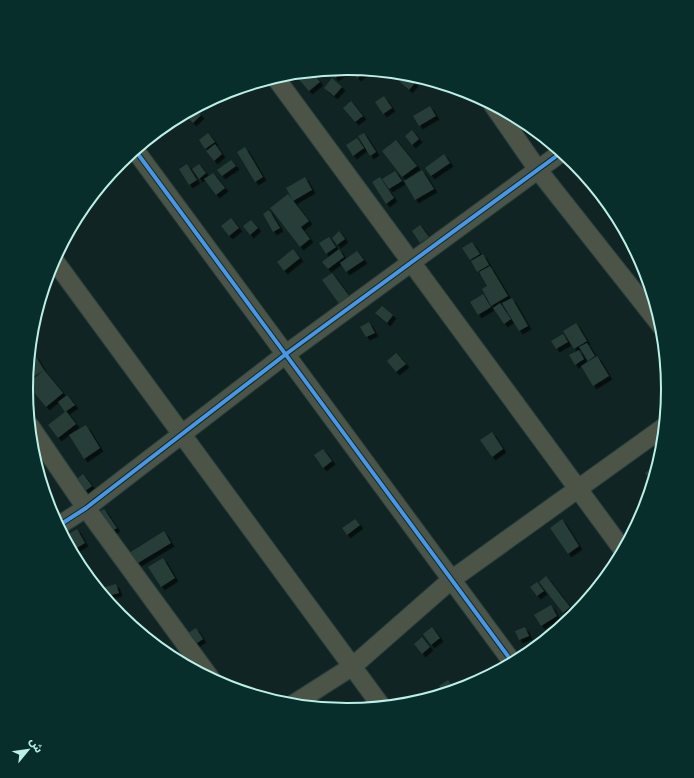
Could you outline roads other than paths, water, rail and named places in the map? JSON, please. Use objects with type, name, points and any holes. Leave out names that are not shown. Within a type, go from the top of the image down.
[{"type":"street","points":[[279,83],[619,545]]},
{"type":"street","points":[[500,115],[538,170],[651,314]]},
{"type":"street","points":[[138,155],[508,658]]},
{"type":"street","points":[[63,523],[86,508],[286,354],[557,156]]},
{"type":"street","points":[[58,266],[378,701]]},
{"type":"street","points":[[301,699],[353,666],[451,580],[658,431]]},
{"type":"street","points":[[37,436],[86,508],[203,668]]}]
